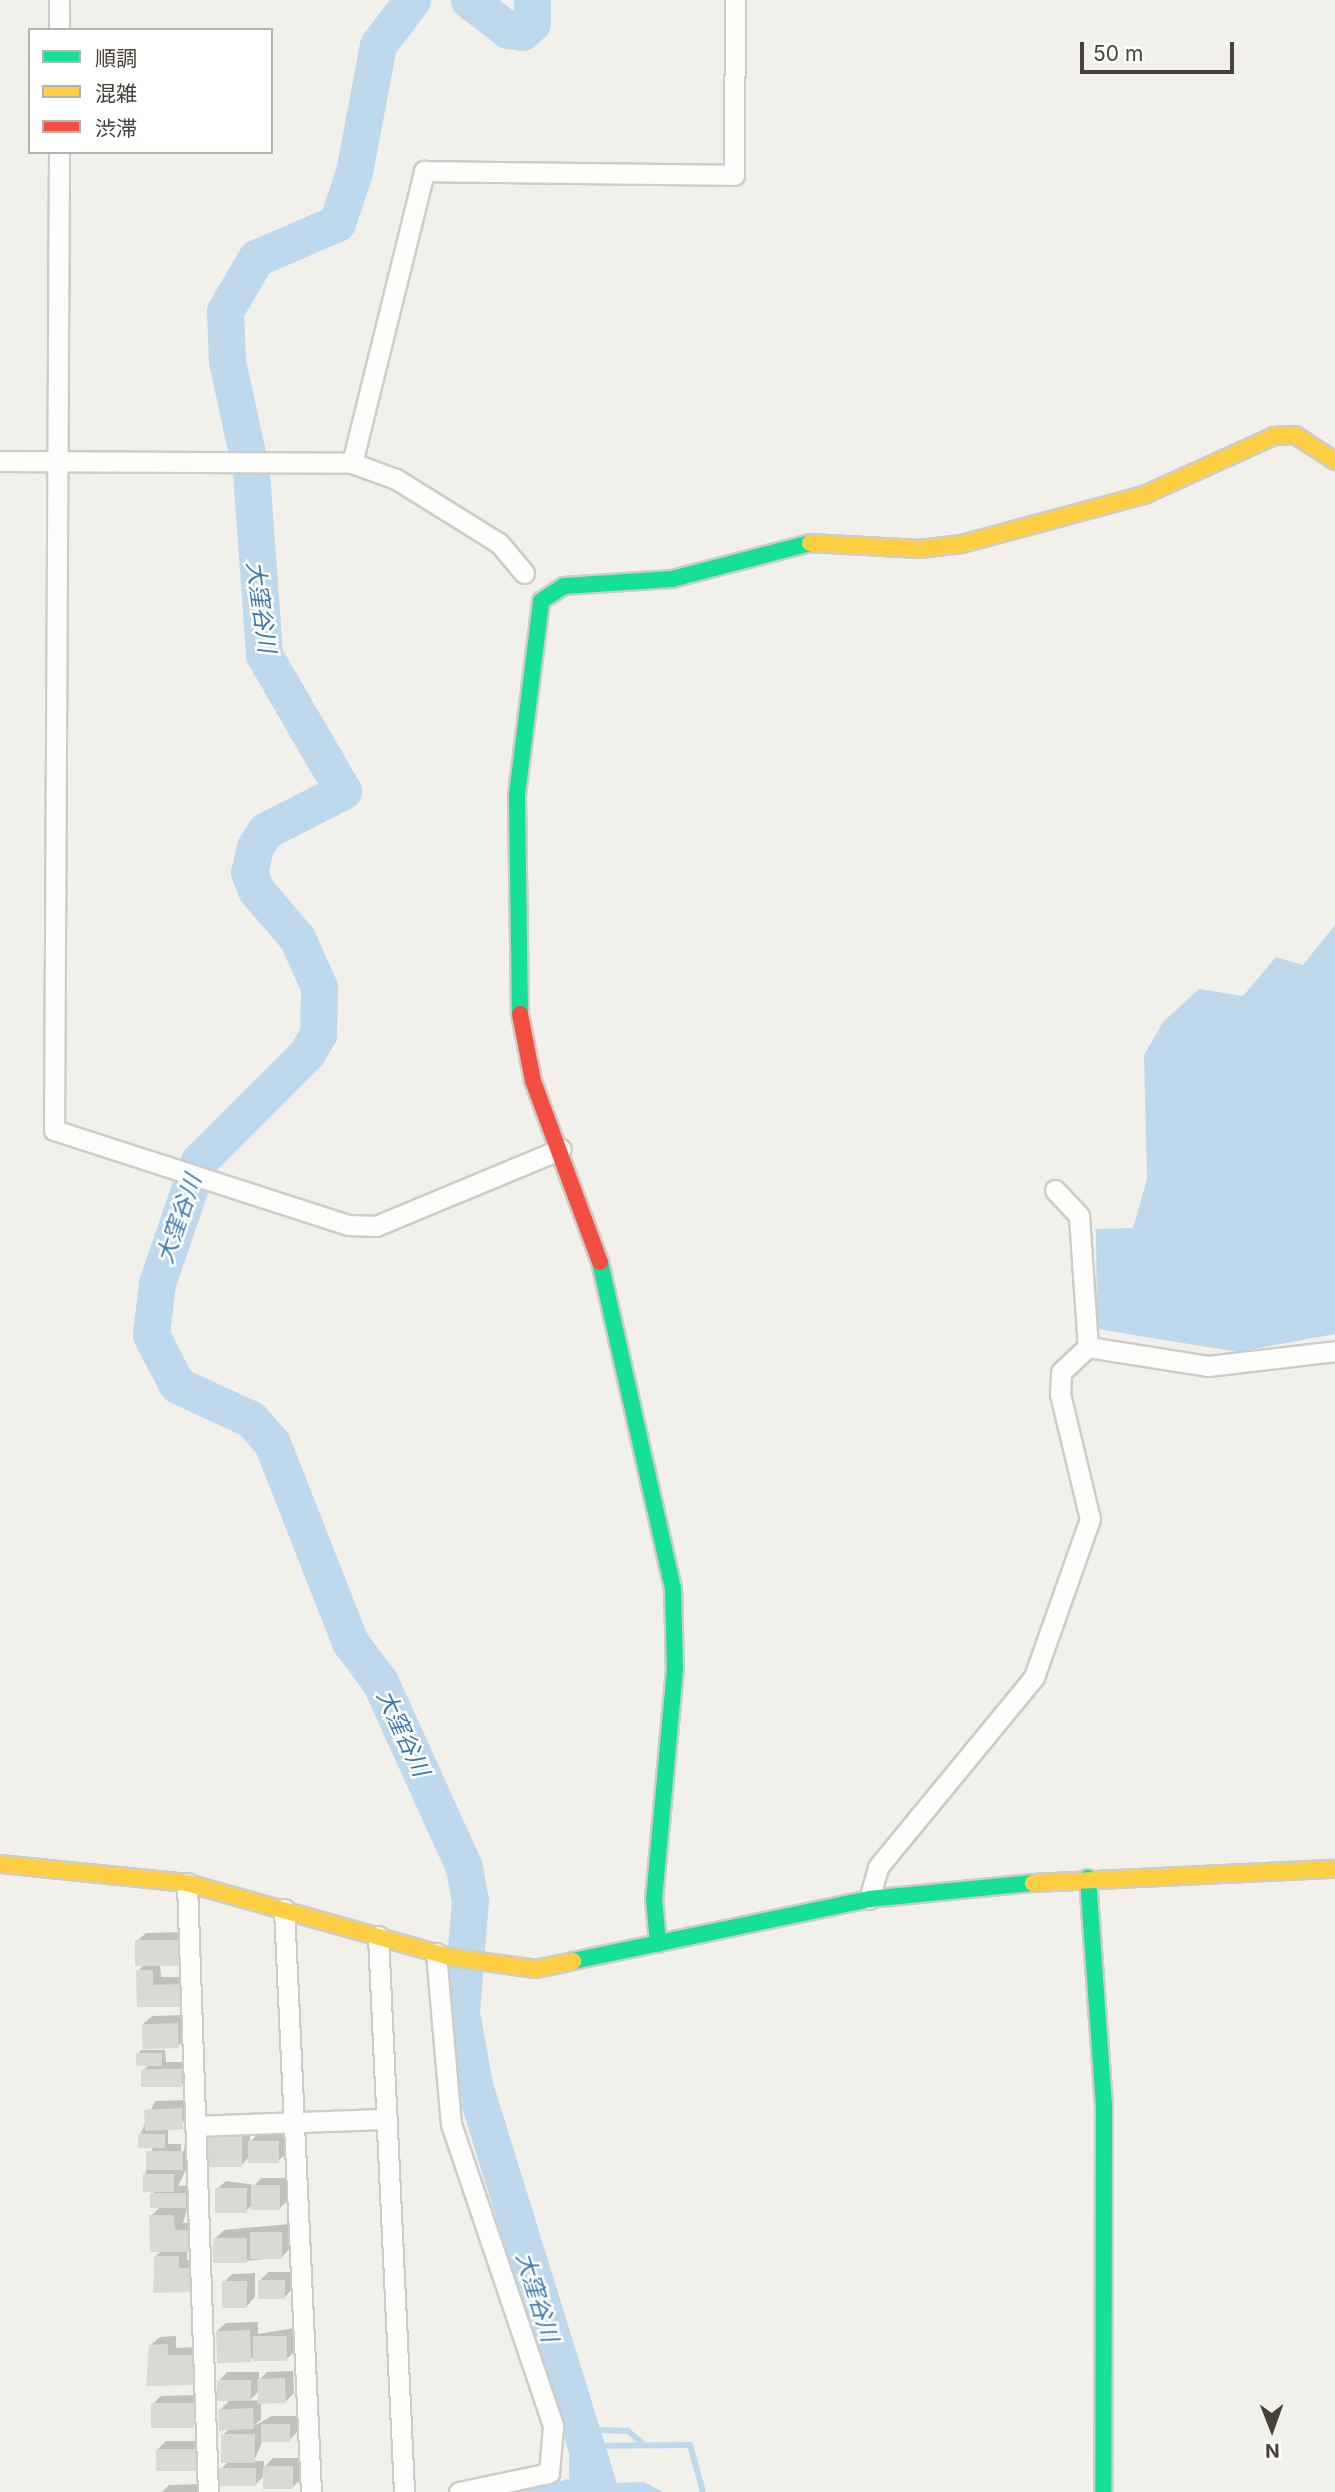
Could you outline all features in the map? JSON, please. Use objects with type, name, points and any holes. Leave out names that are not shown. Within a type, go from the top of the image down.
[{"type":"street","points":[[59,0],[59,28]]},
{"type":"street","points":[[352,463],[424,171],[734,175],[735,0]]},
{"type":"street","points":[[59,154],[60,461],[54,1130],[349,1225],[376,1226],[561,1149]]},
{"type":"street","points":[[658,1944],[654,1898],[675,1669],[673,1588],[615,1314],[561,1149],[533,1081],[518,975],[518,781],[541,601],[549,590],[672,579],[794,542],[920,549],[962,544],[1144,495],[1273,436],[1295,435],[1335,461]]},
{"type":"street","points":[[0,460],[352,463],[396,479],[499,543],[524,573]]},
{"type":"street","points":[[1055,1190],[1079,1216],[1088,1347]]},
{"type":"street","points":[[869,1899],[877,1867],[1034,1678],[1090,1519],[1060,1394],[1061,1372],[1088,1347]]},
{"type":"street","points":[[1088,1347],[1208,1366],[1335,1351]]},
{"type":"street","points":[[0,1864],[187,1883],[472,1962],[566,1967],[658,1944],[869,1899],[1088,1878],[1335,1869]]},
{"type":"street","points":[[1088,1878],[1104,2105],[1103,2492]]},
{"type":"street","points":[[187,1883],[208,2492]]},
{"type":"street","points":[[284,1909],[311,2492]]},
{"type":"street","points":[[378,1936],[404,2492]]},
{"type":"street","points":[[443,1955],[451,2124],[553,2426],[549,2473],[459,2492]]},
{"type":"street","points":[[195,2126],[387,2119]]},
{"type":"water","points":[[1335,925],[1335,1334],[1238,1352],[1097,1329],[1096,1229],[1133,1228],[1147,1179],[1144,1055],[1163,1022],[1199,989],[1243,996],[1276,957],[1303,965]]},
{"type":"water","points":[[600,2455],[606,2483],[644,2482],[663,2492],[513,2492],[569,2479],[569,2456]]},
{"type":"building","points":[[135,1940],[179,1940],[179,1966],[135,1966]]},
{"type":"building","points":[[136,1970],[153,1970],[153,1985],[180,1984],[180,2007],[137,2007]]},
{"type":"building","points":[[178,2023],[179,2048],[143,2049],[142,2024]]},
{"type":"building","points":[[136,2053],[162,2053],[162,2066],[136,2066]]},
{"type":"building","points":[[141,2069],[182,2069],[182,2087],[141,2087]]},
{"type":"building","points":[[182,2108],[183,2129],[145,2131],[144,2110]]},
{"type":"building","points":[[138,2134],[165,2134],[165,2148],[138,2148]]},
{"type":"building","points":[[208,2137],[242,2137],[242,2167],[208,2167]]},
{"type":"building","points":[[248,2141],[279,2141],[279,2163],[248,2163]]},
{"type":"building","points":[[146,2151],[183,2151],[183,2170],[146,2170]]},
{"type":"building","points":[[143,2174],[174,2174],[174,2192],[143,2192]]},
{"type":"building","points":[[251,2185],[280,2185],[280,2210],[251,2210]]},
{"type":"building","points":[[215,2188],[247,2188],[247,2213],[215,2213]]},
{"type":"building","points":[[150,2193],[186,2193],[186,2208],[150,2208]]},
{"type":"building","points":[[149,2215],[174,2215],[175,2230],[190,2230],[191,2252],[150,2252]]},
{"type":"building","points":[[250,2232],[282,2232],[282,2259],[250,2259]]},
{"type":"building","points":[[213,2238],[247,2238],[247,2263],[213,2263]]},
{"type":"building","points":[[154,2256],[179,2256],[179,2268],[190,2268],[191,2292],[153,2293]]},
{"type":"building","points":[[258,2280],[285,2280],[285,2299],[258,2299]]},
{"type":"building","points":[[222,2281],[247,2281],[247,2308],[222,2308]]},
{"type":"building","points":[[250,2330],[251,2362],[217,2363],[216,2331]]},
{"type":"building","points":[[253,2336],[287,2336],[287,2361],[253,2361]]},
{"type":"building","points":[[168,2344],[168,2355],[194,2355],[194,2385],[146,2386],[149,2345]]},
{"type":"building","points":[[285,2378],[286,2403],[258,2404],[257,2379]]},
{"type":"building","points":[[217,2380],[251,2380],[251,2401],[217,2401]]},
{"type":"building","points":[[151,2403],[194,2403],[194,2428],[151,2428]]},
{"type":"building","points":[[253,2408],[254,2429],[219,2431],[218,2410]]},
{"type":"building","points":[[261,2424],[290,2424],[290,2442],[261,2442]]},
{"type":"building","points":[[221,2434],[255,2434],[255,2463],[221,2463]]},
{"type":"building","points":[[156,2449],[199,2449],[199,2471],[156,2471]]},
{"type":"building","points":[[263,2466],[293,2466],[293,2489],[263,2489]]},
{"type":"building","points":[[219,2468],[256,2468],[256,2486],[219,2486]]},
{"type":"waterway","name":"大窪谷川","points":[[412,0],[378,45],[354,172],[337,223],[256,258],[225,311],[227,361],[251,472],[264,655],[343,791],[265,831],[255,847],[249,872],[256,890],[297,938],[319,987],[318,1034],[307,1053],[199,1161],[157,1283],[151,1335],[177,1385],[251,1419],[272,1443],[350,1642],[380,1682],[464,1867],[470,1900],[461,2012],[474,2085],[600,2492]]},
{"type":"waterway","name":"大窪谷川","points":[[469,0],[508,30],[522,32],[532,23],[532,0]]},
{"type":"waterway","points":[[584,2446],[597,2430],[628,2431],[641,2442]]},
{"type":"waterway","points":[[584,2446],[690,2445],[703,2492]]},
{"type":"traffic: fast","points":[[520,1014],[517,795],[541,601],[564,586],[672,579],[810,543]]},
{"type":"traffic: fast","points":[[600,1262],[673,1588],[675,1669],[654,1898],[658,1944]]},
{"type":"traffic: fast","points":[[1088,1878],[1104,2105],[1103,2492]]},
{"type":"traffic: fast","points":[[573,1961],[869,1899],[1033,1883]]},
{"type":"traffic: slow","points":[[810,543],[920,549],[962,544],[1144,495],[1274,436],[1295,435],[1335,461]]},
{"type":"traffic: slow","points":[[0,1864],[187,1883],[450,1957],[536,1969],[573,1961]]},
{"type":"traffic: slow","points":[[1033,1883],[1335,1869]]},
{"type":"traffic: jam","points":[[520,1014],[533,1081],[600,1262]]}]
